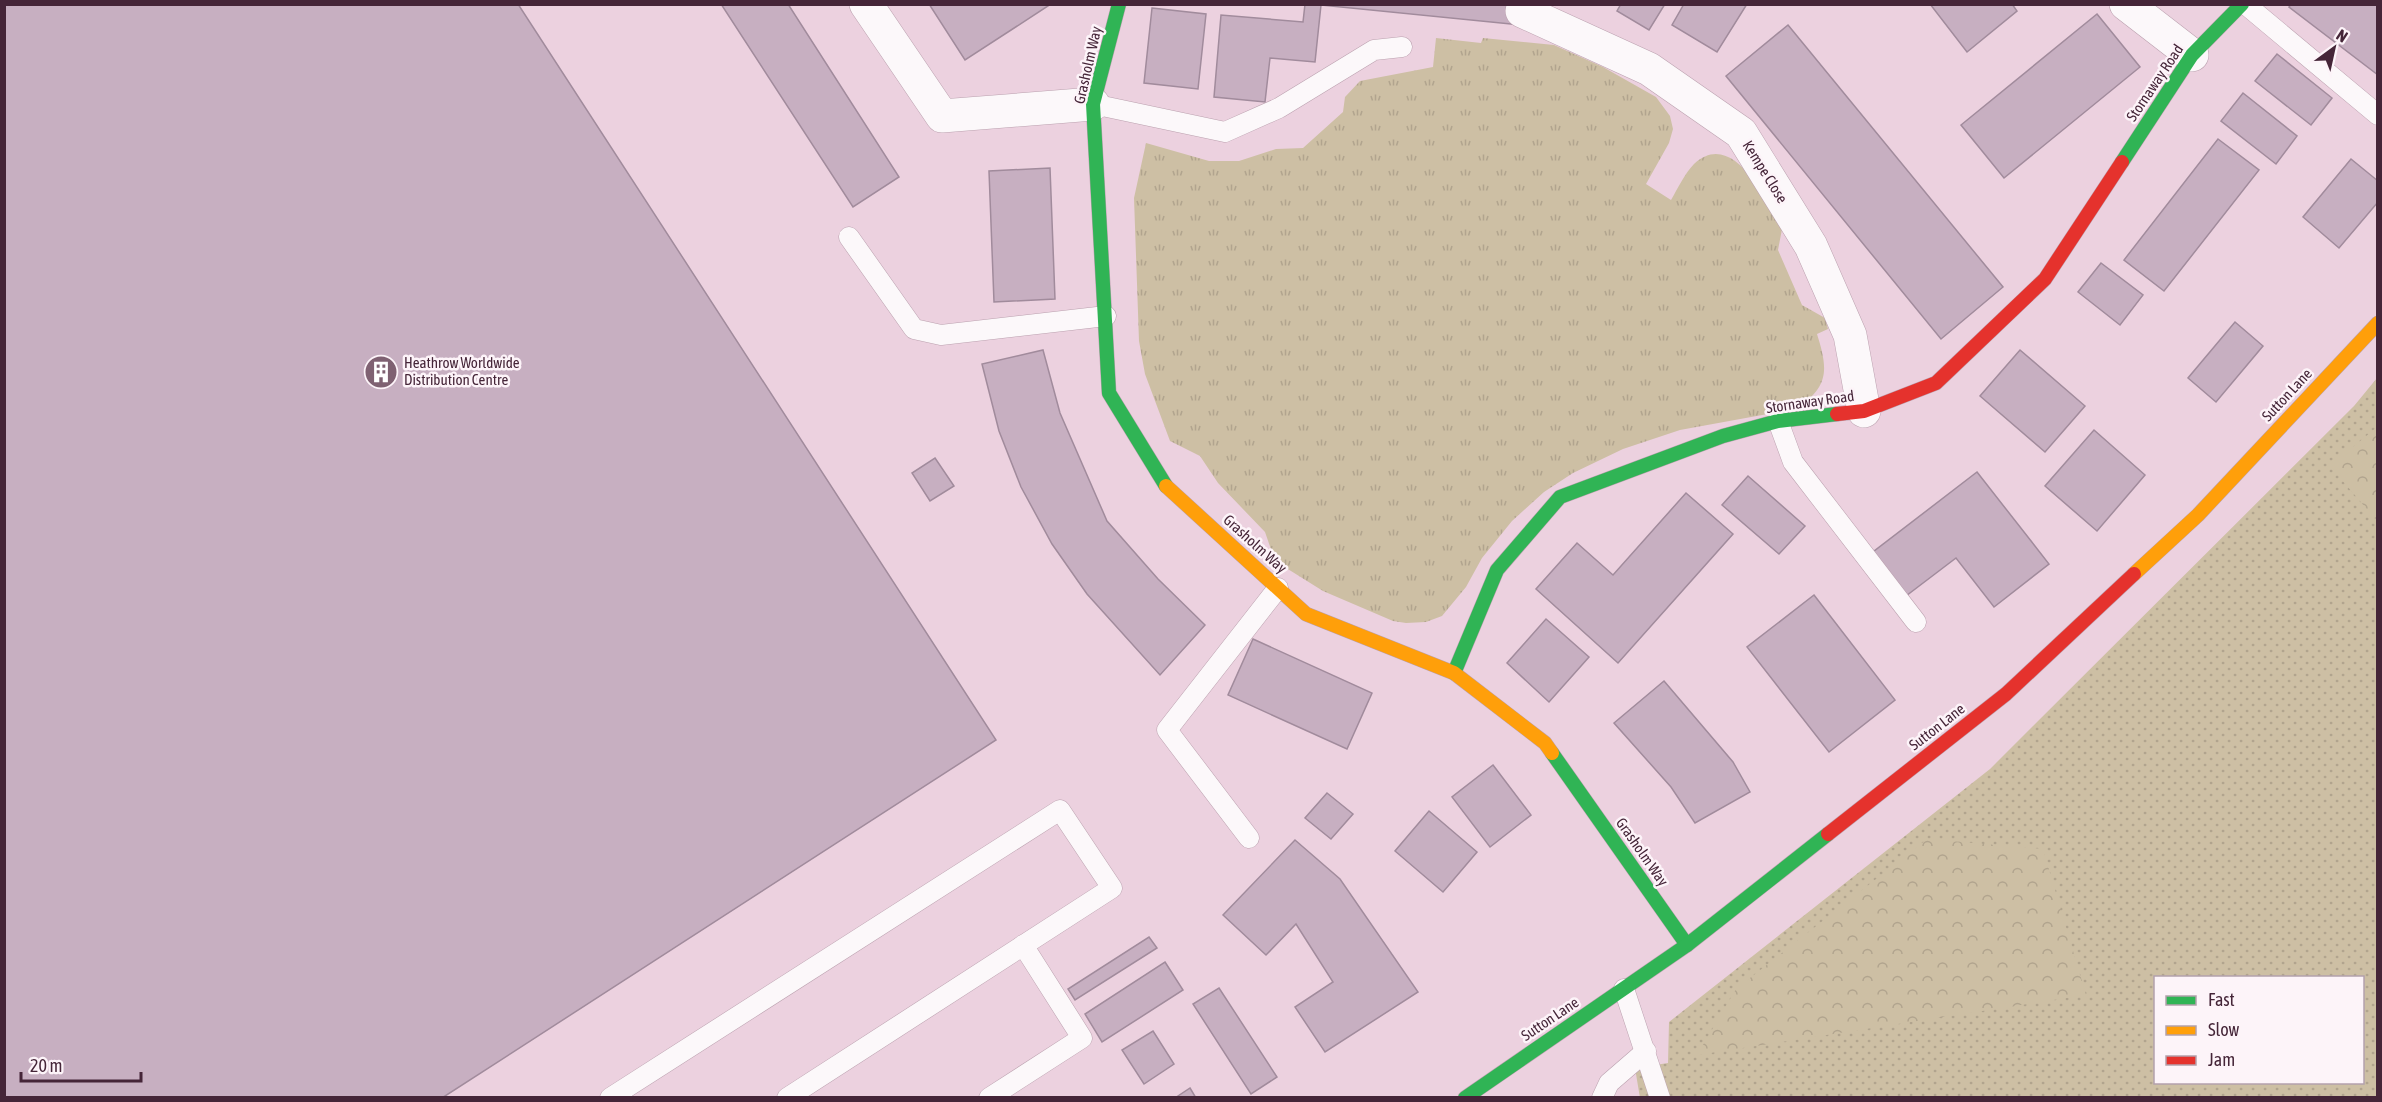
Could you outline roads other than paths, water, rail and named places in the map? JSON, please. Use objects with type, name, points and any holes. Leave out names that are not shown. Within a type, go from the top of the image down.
[{"type":"street","points":[[866,4],[942,116],[1093,104]]},
{"type":"street","name":"Grasholm Way","points":[[1119,4],[1093,104],[1109,393],[1164,484],[1306,614],[1454,674],[1545,743],[1687,945]]},
{"type":"street","points":[[2126,4],[2192,55]]},
{"type":"street","name":"Stornaway Road","points":[[1454,674],[1497,570],[1560,497],[1723,436],[1778,421],[1864,411],[1936,383],[2045,279],[2192,55],[2244,4]]},
{"type":"street","name":"Kempe Close","points":[[1522,11],[1649,69],[1741,134],[1815,256],[1850,335],[1864,411]]},
{"type":"street","name":"Sutton Lane","points":[[1465,1098],[1687,945],[2006,694],[2198,514],[2378,322]]},
{"type":"lane","points":[[2244,4],[2378,115]]},
{"type":"lane","points":[[1093,104],[1225,132],[1279,108],[1374,50],[1402,47]]},
{"type":"lane","points":[[849,237],[914,329],[941,334],[1106,316]]},
{"type":"lane","points":[[1778,421],[1794,462],[1916,622]]},
{"type":"lane","points":[[1249,838],[1167,730],[1278,588]]},
{"type":"lane","points":[[610,1098],[1060,810],[1112,888],[787,1098]]},
{"type":"lane","points":[[989,1098],[1082,1038],[1023,945]]},
{"type":"lane","points":[[1624,989],[1660,1098]]},
{"type":"lane","points":[[1602,1098],[1609,1083],[1646,1051]]},
{"type":"place","name":"Heathrow Worldwide Distribution Centre","points":[[381,372]]}]
